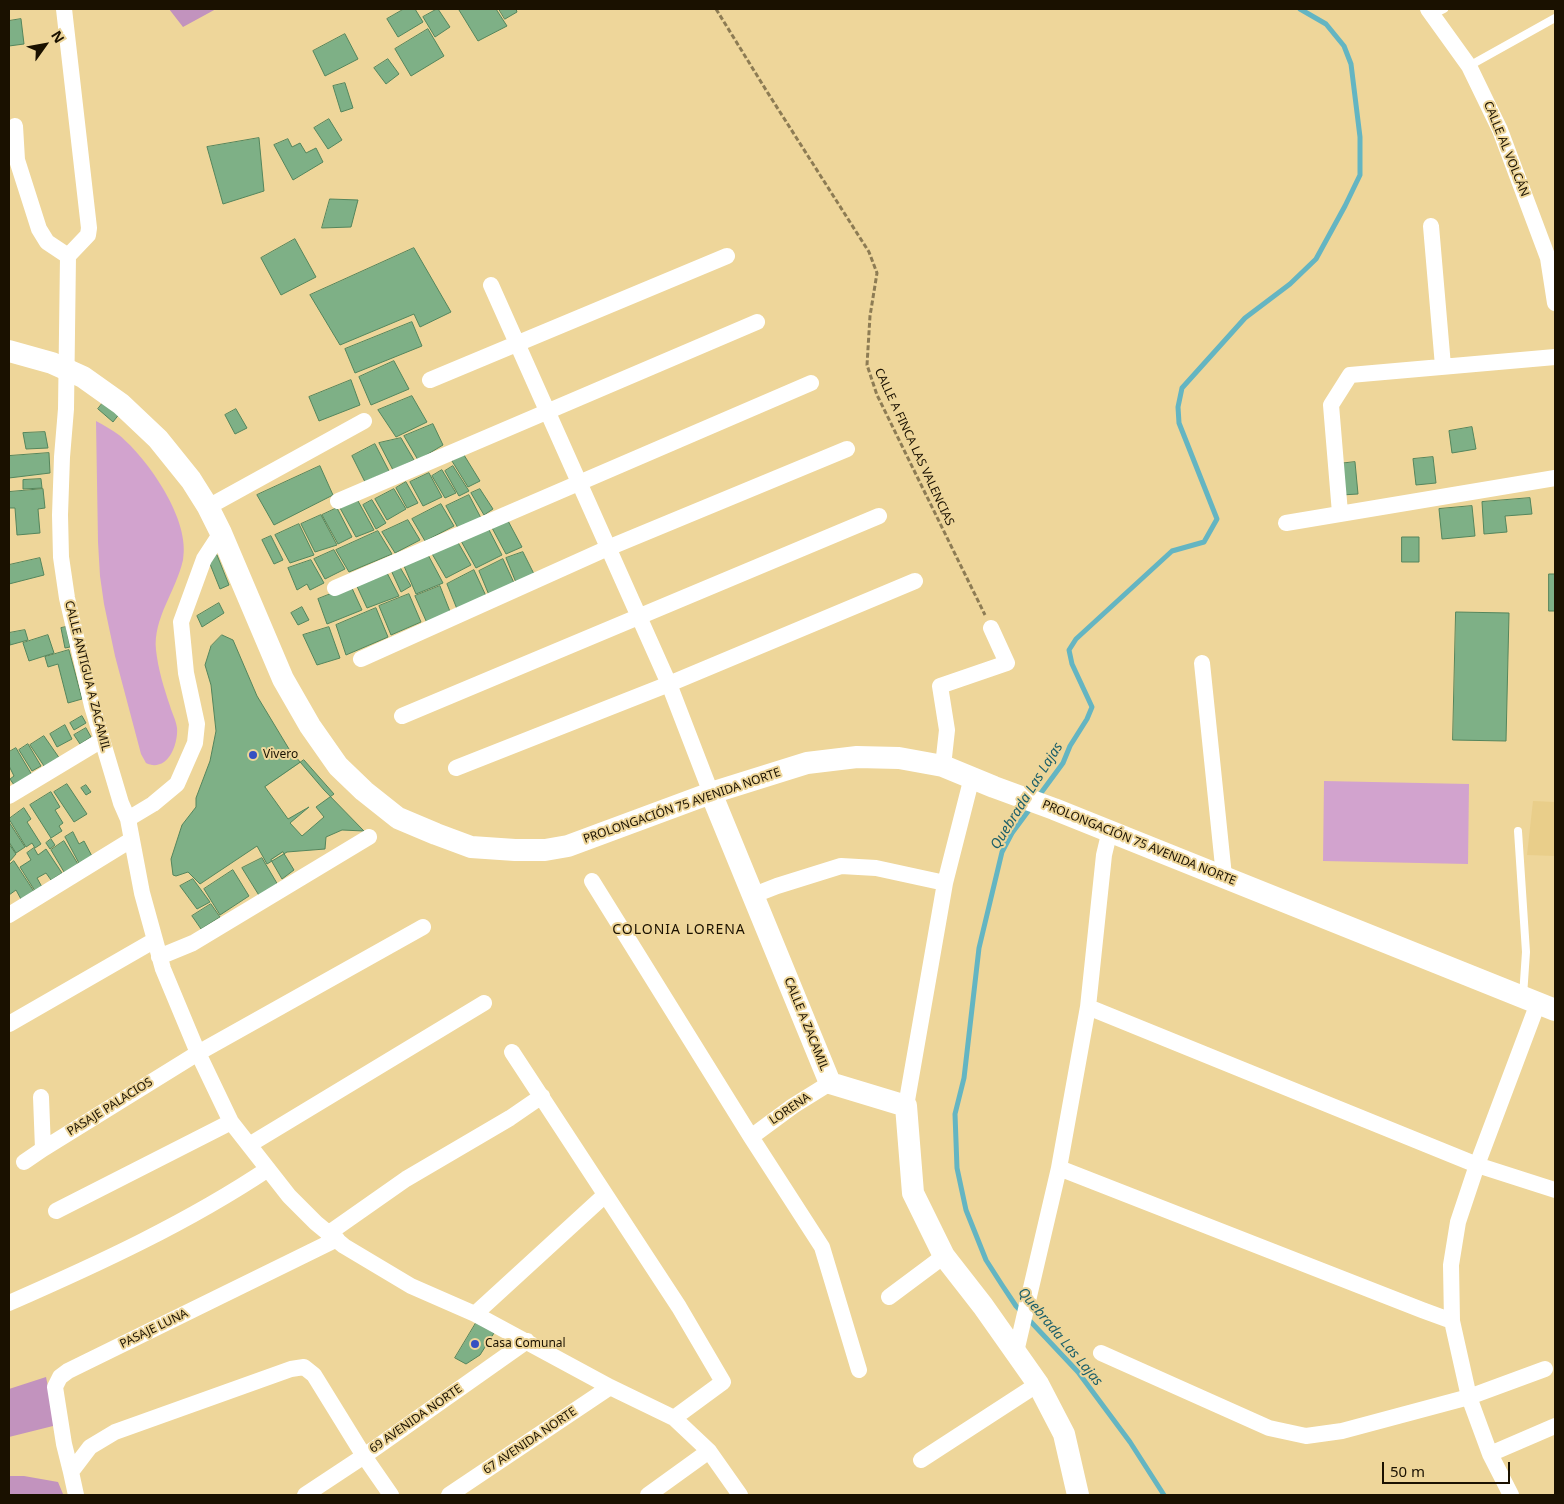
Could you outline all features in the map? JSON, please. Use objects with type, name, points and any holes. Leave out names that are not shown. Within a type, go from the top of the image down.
[{"type":"main road","name":"PROLONGACIÓN 75 AVENIDA NORTE","points":[[9,351],[52,363],[83,377],[121,404],[158,439],[208,507],[221,532],[283,679],[310,726],[338,766],[364,791],[398,818],[471,846],[515,850],[545,850],[568,846],[712,793],[807,763],[857,757],[898,758],[943,766],[994,787],[1054,808],[1539,1004]]},
{"type":"main road","name":"CALLE A ZACAMIL","points":[[712,793],[830,1083],[906,1106]]},
{"type":"main road","points":[[906,1106],[913,1194],[944,1256],[1038,1384],[1064,1434],[1074,1493]]},
{"type":"street","points":[[15,126],[19,169],[39,229],[47,242],[68,256],[88,235],[89,228],[64,9]]},
{"type":"street","name":"CALLE AL VOLCÁN","points":[[1435,11],[1469,66],[1498,124],[1548,258],[1555,303]]},
{"type":"street","points":[[1431,226],[1443,366]]},
{"type":"street","name":"CALLE ANTIGUA A ZACAMIL","points":[[68,256],[66,409],[62,457],[61,557],[72,626],[92,706],[121,803],[128,819],[131,840],[159,957],[198,1053],[231,1122],[289,1196],[333,1236],[411,1286],[475,1314],[610,1387],[674,1418],[709,1451],[740,1495]]},
{"type":"street","points":[[430,380],[727,256]]},
{"type":"street","points":[[491,284],[668,684],[712,793]]},
{"type":"street","points":[[338,501],[757,322]]},
{"type":"street","points":[[1340,513],[1331,405],[1350,375],[1555,357]]},
{"type":"street","points":[[335,588],[811,384]]},
{"type":"street","points":[[208,507],[364,422]]},
{"type":"street","points":[[361,659],[608,548],[847,449]]},
{"type":"street","points":[[1286,523],[1555,478]]},
{"type":"street","points":[[402,716],[879,516]]},
{"type":"street","points":[[128,819],[153,804],[177,784],[195,743],[197,724],[186,672],[181,622],[204,559],[221,532]]},
{"type":"street","points":[[456,768],[668,684],[915,581]]},
{"type":"street","points":[[943,766],[947,730],[940,686],[1007,663],[991,628]]},
{"type":"street","points":[[1202,663],[1224,876]]},
{"type":"street","points":[[9,796],[102,740]]},
{"type":"street","points":[[906,1106],[945,884],[972,777]]},
{"type":"street","points":[[1016,1352],[1059,1168],[1088,1007],[1104,855],[1110,830]]},
{"type":"street","points":[[159,957],[193,943],[368,837]]},
{"type":"street","points":[[9,915],[131,840]]},
{"type":"street","points":[[754,895],[841,866],[876,868],[945,884]]},
{"type":"street","points":[[592,881],[751,1137],[822,1247],[859,1370]]},
{"type":"street","name":"PASAJE PALACIOS","points":[[24,1162],[198,1053],[423,927]]},
{"type":"street","points":[[9,1024],[155,940]]},
{"type":"street","points":[[248,1145],[484,1004]]},
{"type":"street","points":[[1511,1495],[1490,1454],[1470,1397],[1452,1321],[1451,1264],[1458,1222],[1477,1166],[1539,1004]]},
{"type":"street","points":[[1088,1007],[1477,1166],[1555,1190]]},
{"type":"street","points":[[512,1052],[679,1307],[723,1382],[674,1418]]},
{"type":"street","name":"LORENA","points":[[751,1137],[793,1106],[830,1083]]},
{"type":"street","name":"PASAJE LUNA","points":[[76,1495],[64,1444],[55,1387],[60,1378],[76,1367],[333,1236],[406,1178],[510,1118],[542,1096]]},
{"type":"street","points":[[41,1097],[43,1149]]},
{"type":"street","points":[[56,1211],[231,1122]]},
{"type":"street","points":[[1059,1168],[1452,1321]]},
{"type":"street","points":[[9,1303],[152,1236],[240,1187],[268,1169]]},
{"type":"street","points":[[475,1314],[604,1195]]},
{"type":"street","points":[[889,1296],[944,1256]]},
{"type":"street","name":"69 AVENIDA NORTE","points":[[305,1495],[364,1456],[527,1341]]},
{"type":"street","points":[[1101,1353],[1269,1428],[1306,1436],[1342,1431],[1470,1397],[1545,1369]]},
{"type":"street","points":[[71,1472],[90,1447],[115,1432],[282,1372],[304,1367],[314,1375],[364,1456],[391,1495]]},
{"type":"street","points":[[921,1460],[1038,1384]]},
{"type":"street","name":"67 AVENIDA NORTE","points":[[450,1495],[610,1387]]},
{"type":"street","points":[[1490,1454],[1555,1426]]},
{"type":"street","points":[[648,1495],[709,1451]]},
{"type":"lane","points":[[1469,66],[1555,18]]},
{"type":"lane","points":[[1518,831],[1526,952],[1539,1004]]},
{"type":"path","name":"CALLE A FINCA LAS VALENCIAS","points":[[716,9],[869,252],[877,273],[870,316],[867,366],[877,395],[991,628]]},
{"type":"shaded area","points":[[169,9],[216,9],[183,27]]},
{"type":"shaded area","points":[[96,421],[119,435],[142,459],[154,475],[174,509],[184,544],[180,571],[161,616],[156,638],[160,671],[177,728],[176,742],[170,756],[164,762],[157,765],[146,763],[141,754],[115,656],[104,604],[98,542]]},
{"type":"shaded area","points":[[1324,781],[1469,784],[1468,864],[1323,861]]},
{"type":"shaded area","points":[[1533,801],[1555,802],[1555,856],[1527,855]]},
{"type":"shaded area","points":[[46,1377],[55,1421],[53,1426],[9,1437],[9,1389]]},
{"type":"shaded area","points":[[9,1476],[24,1476],[58,1482],[63,1494],[9,1495]]},
{"type":"building","points":[[404,9],[415,9],[423,22],[398,37],[387,19]]},
{"type":"building","points":[[437,9],[450,27],[435,37],[423,17]]},
{"type":"building","points":[[496,9],[507,26],[478,41],[459,10]]},
{"type":"building","points":[[499,9],[516,9],[517,12],[505,19]]},
{"type":"building","points":[[21,19],[24,44],[9,46],[9,21]]},
{"type":"building","points":[[428,29],[444,56],[411,76],[395,49]]},
{"type":"building","points":[[345,34],[358,59],[325,76],[313,51]]},
{"type":"building","points":[[388,59],[399,74],[386,84],[374,68]]},
{"type":"building","points":[[345,83],[353,108],[341,112],[333,86]]},
{"type":"building","points":[[329,119],[342,140],[328,149],[314,128]]},
{"type":"building","points":[[259,138],[264,191],[223,204],[207,147]]},
{"type":"building","points":[[288,139],[292,147],[300,143],[306,153],[316,148],[323,162],[293,180],[274,145]]},
{"type":"building","points":[[330,199],[358,200],[351,227],[322,228]]},
{"type":"building","points":[[295,239],[316,277],[281,295],[261,258]]},
{"type":"building","points":[[414,248],[451,312],[420,327],[414,314],[340,345],[310,295]]},
{"type":"building","points":[[412,322],[422,346],[355,373],[345,349]]},
{"type":"building","points":[[394,361],[409,389],[371,405],[359,377]]},
{"type":"building","points":[[351,380],[360,405],[319,421],[309,397]]},
{"type":"building","points":[[412,396],[427,422],[396,437],[378,410]]},
{"type":"building","points":[[105,400],[120,413],[113,422],[98,409]]},
{"type":"building","points":[[236,409],[247,428],[235,434],[225,415]]},
{"type":"building","points":[[433,424],[443,445],[418,460],[404,436]]},
{"type":"building","points":[[1472,427],[1476,449],[1452,453],[1449,431]]},
{"type":"building","points":[[45,432],[48,448],[26,449],[23,433]]},
{"type":"building","points":[[401,438],[414,460],[393,470],[379,443]]},
{"type":"building","points":[[375,444],[389,471],[365,482],[352,456]]},
{"type":"building","points":[[49,453],[50,473],[9,478],[9,456]]},
{"type":"building","points":[[464,455],[480,481],[468,487],[452,461]]},
{"type":"building","points":[[1433,457],[1436,483],[1416,485],[1413,459]]},
{"type":"building","points":[[1355,462],[1358,494],[1341,495],[1338,464]]},
{"type":"building","points":[[320,466],[333,495],[274,525],[257,495]]},
{"type":"building","points":[[453,466],[469,491],[459,496],[445,471]]},
{"type":"building","points":[[442,470],[456,493],[445,498],[432,476]]},
{"type":"building","points":[[429,473],[442,497],[423,506],[410,482]]},
{"type":"building","points":[[41,479],[42,488],[23,489],[23,480]]},
{"type":"building","points":[[406,482],[418,503],[407,508],[396,488]]},
{"type":"building","points":[[43,489],[45,508],[38,509],[40,533],[17,535],[15,508],[9,508],[9,492]]},
{"type":"building","points":[[394,489],[406,509],[387,520],[375,499]]},
{"type":"building","points":[[480,489],[493,509],[484,515],[471,493]]},
{"type":"building","points":[[469,495],[481,518],[458,528],[446,506]]},
{"type":"building","points":[[1530,498],[1532,514],[1505,516],[1507,532],[1484,534],[1482,502]]},
{"type":"building","points":[[372,500],[386,523],[376,529],[363,505]]},
{"type":"building","points":[[358,501],[374,530],[356,537],[340,508]]},
{"type":"building","points":[[441,504],[454,526],[425,541],[412,519]]},
{"type":"building","points":[[1472,506],[1475,536],[1442,539],[1439,509]]},
{"type":"building","points":[[337,508],[352,537],[338,544],[322,515]]},
{"type":"building","points":[[321,515],[337,545],[315,552],[301,524]]},
{"type":"building","points":[[507,519],[522,547],[506,554],[491,526]]},
{"type":"building","points":[[408,520],[420,540],[395,553],[382,532]]},
{"type":"building","points":[[299,524],[314,555],[290,563],[275,535]]},
{"type":"building","points":[[488,528],[502,555],[476,568],[460,539]]},
{"type":"building","points":[[378,531],[392,554],[349,572],[336,550]]},
{"type":"building","points":[[271,536],[283,560],[274,564],[262,540]]},
{"type":"building","points":[[1402,537],[1419,537],[1419,562],[1402,562]]},
{"type":"building","points":[[456,539],[471,565],[446,578],[431,552]]},
{"type":"building","points":[[334,550],[345,569],[325,579],[314,559]]},
{"type":"building","points":[[426,551],[443,583],[416,594],[404,566]]},
{"type":"building","points":[[523,552],[536,578],[517,585],[506,558]]},
{"type":"building","points":[[217,555],[229,585],[220,589],[208,559]]},
{"type":"building","points":[[40,558],[44,575],[9,584],[9,565]]},
{"type":"building","points":[[503,559],[515,585],[489,595],[479,571]]},
{"type":"building","points":[[311,560],[324,583],[310,590],[307,584],[297,590],[288,568]]},
{"type":"building","points":[[398,564],[411,586],[401,592],[390,568]]},
{"type":"building","points":[[385,569],[399,596],[367,608],[355,582]]},
{"type":"building","points":[[474,570],[486,596],[457,609],[447,584]]},
{"type":"building","points":[[1549,574],[1555,574],[1555,611],[1549,611]]},
{"type":"building","points":[[351,586],[362,610],[327,624],[318,599]]},
{"type":"building","points":[[440,586],[451,614],[427,623],[415,596]]},
{"type":"building","points":[[409,594],[421,622],[391,635],[379,606]]},
{"type":"building","points":[[219,603],[224,613],[202,627],[197,616]]},
{"type":"building","points":[[302,607],[309,620],[298,625],[291,613]]},
{"type":"building","points":[[376,608],[388,637],[346,655],[336,625]]},
{"type":"building","points":[[1456,612],[1509,613],[1506,741],[1453,740]]},
{"type":"building","points":[[66,627],[70,647],[65,648],[61,628]]},
{"type":"building","points":[[329,627],[340,658],[317,665],[303,635]]},
{"type":"building","points":[[25,630],[28,640],[10,645],[9,633]]},
{"type":"building","points":[[48,635],[54,653],[29,661],[23,643]]},
{"type":"building","name":"Vivero","points":[[222,635],[233,640],[257,696],[289,749],[324,790],[364,831],[342,830],[326,837],[325,849],[287,852],[267,864],[257,846],[200,884],[188,872],[176,876],[173,875],[171,859],[182,825],[196,807],[196,798],[210,761],[216,731],[211,685],[205,665],[211,646]]},
{"type":"building","points":[[69,650],[82,699],[68,703],[58,664],[48,667],[45,657]]},
{"type":"building","points":[[82,716],[86,723],[74,730],[70,723]]},
{"type":"building","points":[[65,725],[72,739],[57,747],[50,734]]},
{"type":"building","points":[[86,728],[91,737],[80,744],[74,735]]},
{"type":"building","points":[[44,736],[60,759],[46,769],[30,745]]},
{"type":"building","points":[[28,744],[41,766],[32,771],[19,750]]},
{"type":"building","points":[[16,748],[32,775],[14,785],[10,779],[14,776],[9,766],[9,752]]},
{"type":"building","points":[[304,760],[334,794],[316,807],[324,817],[302,836],[290,823],[309,807],[288,819],[265,787]]},
{"type":"building","points":[[67,784],[87,814],[74,822],[54,792]]},
{"type":"building","points":[[86,785],[91,792],[86,795],[81,788]]},
{"type":"building","points":[[51,792],[60,807],[55,810],[63,823],[59,826],[62,831],[51,838],[30,805]]},
{"type":"building","points":[[24,808],[31,819],[27,822],[41,844],[35,848],[32,843],[26,847],[9,819]]},
{"type":"building","points":[[9,822],[25,847],[16,853],[9,842]]},
{"type":"building","points":[[73,832],[79,844],[84,841],[94,860],[81,867],[65,837]]},
{"type":"building","points":[[51,839],[55,845],[50,849],[46,843]]},
{"type":"building","points":[[64,841],[81,869],[67,877],[51,850]]},
{"type":"building","points":[[9,844],[16,854],[9,862]]},
{"type":"building","points":[[34,848],[38,855],[46,849],[62,873],[51,880],[46,873],[37,878],[42,887],[35,891],[20,867],[31,860],[27,853]]},
{"type":"building","points":[[283,852],[294,870],[282,879],[271,860]]},
{"type":"building","points":[[262,858],[278,885],[260,897],[242,868]]},
{"type":"building","points":[[14,861],[35,893],[22,901],[16,890],[9,895],[9,865]]},
{"type":"building","points":[[233,870],[249,896],[220,915],[204,889]]},
{"type":"building","points":[[193,879],[210,902],[197,909],[180,886]]},
{"type":"building","points":[[211,904],[220,917],[201,929],[192,916]]},
{"type":"building","name":"Casa Comunal","points":[[476,1323],[494,1333],[480,1355],[466,1364],[455,1358]]},
{"type":"waterway","name":"Quebrada Las Lajas","points":[[1038,797],[1063,763],[1070,746],[1087,719],[1092,707],[1072,664],[1069,650],[1076,639],[1172,551],[1204,542],[1217,519],[1179,423],[1178,407],[1182,388],[1245,318],[1290,284],[1316,259],[1360,175],[1360,137],[1351,64],[1344,46],[1326,24],[1300,9]]},
{"type":"waterway","name":"Quebrada Las Lajas","points":[[1032,806],[1012,833],[1002,852],[979,948],[964,1078],[955,1114],[957,1168],[966,1210],[986,1260],[1016,1306],[1078,1372],[1130,1442],[1164,1495]]},
{"type":"place","name":"Vivero","points":[[253,755]]},
{"type":"place","name":"Casa Comunal","points":[[475,1344]]},
{"type":"district","name":"COLONIA LORENA","points":[[679,930]]}]
